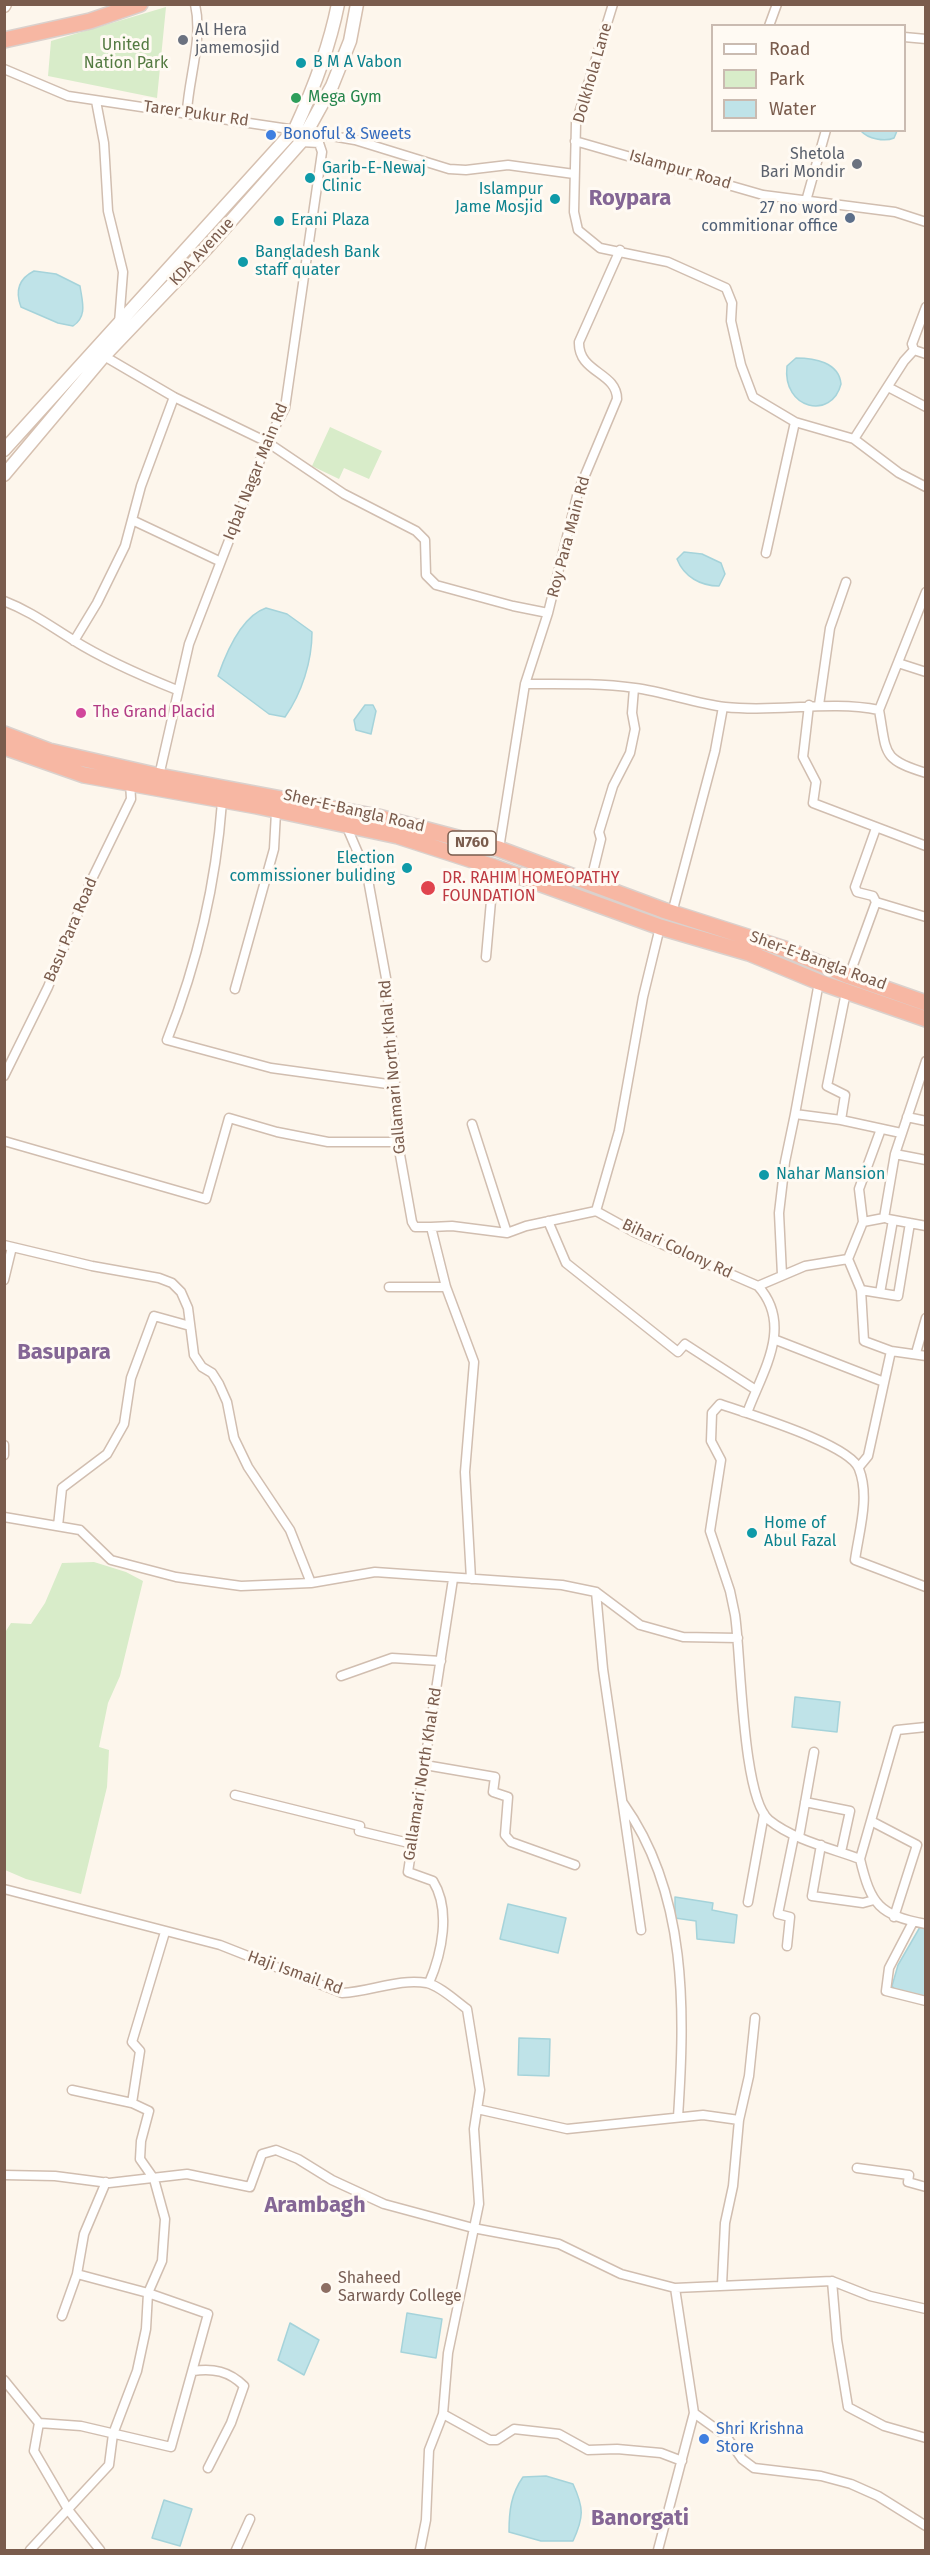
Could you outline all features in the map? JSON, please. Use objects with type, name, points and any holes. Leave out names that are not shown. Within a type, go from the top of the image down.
[{"type":"highway","points":[[4,40],[90,21],[140,4]]},
{"type":"highway","name":"Sher-E-Bangla Road","points":[[4,734],[49,751],[306,810],[378,817],[499,849],[590,884],[788,950],[926,1003]]},
{"type":"highway","name":"Sher-E-Bangla Road","points":[[4,747],[84,775],[130,782],[276,812],[306,810],[346,825],[398,836],[494,867],[660,927],[749,953],[819,982],[926,1019]]},
{"type":"highway","points":[[679,915],[682,934]]},
{"type":"main road","name":"KDA Avenue","points":[[4,450],[295,129],[317,82],[338,4]]},
{"type":"main road","name":"KDA Avenue","points":[[4,475],[104,356],[207,248],[305,137],[333,86],[350,41],[357,4]]},
{"type":"street","points":[[187,111],[194,66],[197,14],[195,4]]},
{"type":"street","name":"Dolkhola Lane","points":[[613,4],[576,123],[573,212],[578,230],[600,248],[620,250],[668,262],[726,288],[732,303],[731,321],[741,366],[753,397],[795,422]]},
{"type":"street","points":[[770,24],[777,4]]},
{"type":"street","points":[[906,37],[926,39]]},
{"type":"street","name":"Tarer Pukur Rd","points":[[4,69],[59,93],[96,101],[187,111],[295,129],[305,137]]},
{"type":"street","points":[[96,101],[104,142],[108,212],[123,272],[119,323]]},
{"type":"street","points":[[806,201],[825,132]]},
{"type":"street","points":[[305,137],[355,141],[449,169],[465,170],[508,165],[574,174]]},
{"type":"street","name":"Iqbal Nagar Main Rd","points":[[159,776],[189,644],[219,561],[267,442],[285,408],[322,152],[319,144],[305,137]]},
{"type":"street","name":"Islampur Road","points":[[575,141],[763,195],[895,212],[926,222]]},
{"type":"street","name":"Roy Para Main Rd","points":[[499,849],[525,684],[548,613],[578,492],[617,399],[613,385],[583,360],[579,351],[579,342],[620,250]]},
{"type":"street","points":[[854,440],[904,361],[914,350],[914,336],[926,307]]},
{"type":"street","points":[[914,350],[926,354]]},
{"type":"street","points":[[104,356],[174,397],[267,442],[344,494],[416,531],[425,540],[426,575],[436,585],[548,613]]},
{"type":"street","points":[[888,387],[926,407]]},
{"type":"street","points":[[74,641],[97,603],[125,546],[141,486],[174,397]]},
{"type":"street","points":[[766,553],[795,422],[854,440],[899,473],[926,488]]},
{"type":"street","points":[[132,520],[219,561]]},
{"type":"street","points":[[819,705],[830,628],[846,582]]},
{"type":"street","points":[[926,592],[879,710],[885,746],[892,759],[898,765],[926,773]]},
{"type":"street","points":[[4,601],[27,610],[74,641],[139,675],[177,690]]},
{"type":"street","points":[[898,663],[926,672]]},
{"type":"street","points":[[525,684],[634,688],[723,707],[770,710],[819,705],[858,706],[879,710]]},
{"type":"street","points":[[590,884],[601,839],[599,832],[613,786],[630,753],[634,729],[632,713],[634,688]]},
{"type":"street","points":[[808,705],[803,757],[816,782],[813,802],[926,846]]},
{"type":"street","points":[[679,915],[723,707]]},
{"type":"street","name":"Basu Para Road","points":[[4,1076],[9,1057],[48,987],[91,881],[131,799],[130,782]]},
{"type":"street","points":[[222,802],[217,861],[207,909],[186,992],[167,1040],[271,1068],[395,1085]]},
{"type":"street","points":[[235,989],[274,849],[276,812]]},
{"type":"street","name":"Gallamari North Khal Rd","points":[[346,825],[367,874],[386,978],[398,1142],[412,1222],[415,1227],[431,1227]]},
{"type":"street","points":[[876,828],[855,886],[857,892],[873,897],[876,902],[926,917]]},
{"type":"street","points":[[486,957],[494,867]]},
{"type":"street","points":[[849,975],[876,902]]},
{"type":"street","points":[[471,1579],[465,1472],[474,1362],[446,1287],[431,1227],[452,1226],[507,1233],[548,1221],[596,1211],[620,1131],[643,997],[660,927]]},
{"type":"street","points":[[782,1275],[779,1213],[785,1162],[819,982]]},
{"type":"street","points":[[841,1120],[845,1095],[827,1086],[846,992]]},
{"type":"street","points":[[880,1293],[895,1154],[926,1061]]},
{"type":"street","points":[[795,1114],[841,1120],[901,1133]]},
{"type":"street","points":[[907,1117],[926,1121]]},
{"type":"street","points":[[4,1141],[206,1199],[229,1118],[277,1132],[328,1142],[398,1142]]},
{"type":"street","points":[[472,1124],[507,1233]]},
{"type":"street","points":[[881,1130],[859,1189],[863,1222],[848,1259],[861,1290],[864,1341],[891,1350],[926,1356]]},
{"type":"street","points":[[895,1154],[926,1160]]},
{"type":"street","name":"Bihari Colony Rd","points":[[596,1211],[634,1232],[758,1287]]},
{"type":"street","points":[[863,1222],[889,1219],[926,1226]]},
{"type":"street","points":[[548,1221],[566,1263],[678,1352],[685,1344],[756,1390]]},
{"type":"street","points":[[861,1290],[898,1296],[909,1222]]},
{"type":"street","points":[[4,1280],[8,1246],[172,1283],[181,1292],[188,1308],[194,1355],[202,1367],[212,1373],[219,1384],[227,1402],[234,1438],[248,1467],[290,1530],[311,1583]]},
{"type":"street","points":[[743,1412],[747,1413],[776,1340],[776,1328],[769,1304],[758,1287],[805,1266],[848,1259]]},
{"type":"street","points":[[389,1287],[446,1287]]},
{"type":"street","points":[[58,1526],[62,1488],[107,1454],[124,1424],[131,1378],[154,1316],[190,1326]]},
{"type":"street","points":[[916,1353],[926,1318]]},
{"type":"street","points":[[776,1340],[884,1382]]},
{"type":"street","points":[[859,1467],[868,1456],[891,1350]]},
{"type":"street","points":[[860,1859],[796,1836],[766,1818],[757,1799],[748,1760],[738,1638],[730,1591],[710,1530],[721,1460],[711,1441],[712,1413],[720,1404],[835,1446],[859,1467],[864,1499],[855,1560],[926,1587]]},
{"type":"street","points":[[4,1445],[4,1455]]},
{"type":"street","points":[[4,1517],[80,1530],[111,1560],[176,1577],[241,1586],[311,1583],[375,1572],[562,1585],[596,1592],[640,1625],[683,1637],[738,1638]]},
{"type":"street","name":"Gallamari North Khal Rd","points":[[429,1983],[443,1929],[442,1896],[434,1881],[408,1872],[453,1579]]},
{"type":"street","points":[[596,1592],[603,1669],[641,1930]]},
{"type":"street","points":[[340,1676],[392,1658],[441,1661]]},
{"type":"street","points":[[926,1727],[897,1730],[860,1859],[868,1890],[874,1900],[894,1917],[926,1924]]},
{"type":"street","points":[[787,1947],[790,1917],[778,1914],[805,1802],[814,1752]]},
{"type":"street","points":[[425,1765],[495,1777],[493,1792],[508,1797],[505,1834],[511,1842],[575,1865]]},
{"type":"street","points":[[235,1795],[360,1826],[359,1831],[413,1844]]},
{"type":"street","points":[[622,1801],[636,1822],[660,1871],[670,1909],[681,1977],[683,2038],[678,2117]]},
{"type":"street","points":[[805,1802],[850,1811],[841,1852]]},
{"type":"street","points":[[748,1902],[764,1814]]},
{"type":"street","points":[[871,1821],[917,1845],[894,1917]]},
{"type":"street","points":[[821,1845],[812,1896],[863,1903],[874,1900]]},
{"type":"street","name":"Haji Ismail Rd","points":[[4,1889],[220,1945],[342,1993],[362,1992],[394,1983],[429,1983]]},
{"type":"street","points":[[913,1922],[889,1968],[886,1991],[926,2001]]},
{"type":"street","points":[[132,2103],[140,2051],[132,2042],[165,1932]]},
{"type":"street","points":[[420,2550],[426,2520],[429,2450],[443,2415],[448,2353],[479,2204],[474,2129],[480,2090],[467,2009],[429,1983]]},
{"type":"street","points":[[722,2285],[725,2223],[733,2186],[739,2120],[749,2076],[755,2018]]},
{"type":"street","points":[[30,2550],[69,2511],[109,2465],[113,2434],[137,2371],[146,2329],[148,2293],[162,2261],[165,2219],[154,2179],[140,2159],[141,2141],[149,2111],[132,2103],[72,2090]]},
{"type":"street","points":[[477,2109],[567,2129],[702,2115],[739,2120]]},
{"type":"street","points":[[4,2175],[28,2178],[55,2176],[106,2182],[187,2174],[240,2187],[250,2187],[262,2154],[276,2150],[384,2204],[473,2228],[559,2244],[621,2274],[675,2288],[832,2281],[870,2296],[926,2309]]},
{"type":"street","points":[[858,2168],[909,2175],[908,2182],[926,2187]]},
{"type":"street","points":[[62,2316],[77,2274],[84,2234],[106,2182]]},
{"type":"street","points":[[39,2423],[63,2423],[171,2447],[208,2314],[148,2293],[77,2274]]},
{"type":"street","points":[[832,2281],[837,2340],[848,2407],[884,2427],[926,2438]]},
{"type":"street","points":[[658,2550],[694,2413],[675,2288]]},
{"type":"street","points":[[193,2370],[211,2368],[228,2373],[244,2386],[231,2422],[208,2468]]},
{"type":"street","points":[[4,2380],[39,2423],[34,2451],[69,2511],[100,2550]]},
{"type":"street","points":[[694,2413],[726,2436],[742,2459],[754,2468],[821,2476],[851,2484],[878,2496],[926,2526]]},
{"type":"street","points":[[443,2415],[490,2440],[497,2440],[514,2428],[559,2434],[588,2450],[616,2449],[661,2453],[682,2461]]},
{"type":"street","points":[[236,2550],[250,2519]]},
{"type":"green space","name":"United Nation Park","points":[[166,7],[157,98],[48,76],[51,41]]},
{"type":"green space","points":[[330,427],[382,451],[369,479],[344,468],[339,479],[312,466]]},
{"type":"green space","points":[[94,1562],[126,1572],[143,1581],[120,1676],[108,1703],[99,1747],[109,1750],[107,1787],[81,1894],[26,1879],[5,1870],[4,1634],[11,1623],[31,1624],[45,1603],[62,1563]]},
{"type":"water","points":[[862,132],[897,132],[894,138],[886,140]]},
{"type":"water","points":[[34,271],[56,274],[80,286],[82,313],[81,318],[73,326],[58,323],[21,307],[18,296],[19,286],[24,278]]},
{"type":"water","points":[[796,358],[818,360],[836,371],[841,384],[836,395],[828,403],[819,406],[809,405],[800,401],[792,392],[788,381],[787,366]]},
{"type":"water","points":[[684,552],[702,554],[721,563],[725,574],[719,586],[700,582],[684,571],[677,559]]},
{"type":"water","points":[[266,608],[287,614],[312,632],[305,676],[285,717],[269,714],[218,676],[230,646],[242,627],[257,612]]},
{"type":"water","points":[[365,705],[373,705],[376,711],[371,734],[356,730],[354,720]]},
{"type":"water","points":[[795,1697],[840,1702],[837,1732],[792,1727]]},
{"type":"water","points":[[675,1897],[713,1903],[712,1910],[737,1915],[734,1943],[697,1939],[696,1921],[675,1918]]},
{"type":"water","points":[[508,1904],[566,1918],[558,1953],[500,1939]]},
{"type":"water","points":[[920,1927],[925,1927],[925,1999],[895,1990],[892,1986],[898,1965]]},
{"type":"water","points":[[519,2038],[550,2039],[549,2076],[518,2075]]},
{"type":"water","points":[[407,2313],[442,2319],[436,2358],[401,2352]]},
{"type":"water","points":[[290,2323],[319,2340],[304,2375],[278,2360]]},
{"type":"water","points":[[546,2476],[573,2484],[577,2492],[581,2506],[581,2519],[573,2541],[541,2541],[509,2532],[511,2503],[523,2477]]},
{"type":"water","points":[[164,2500],[192,2509],[180,2546],[152,2538]]},
{"type":"place","name":"Al Hera jamemosjid","points":[[183,40]]},
{"type":"place","name":"B M A Vabon","points":[[301,63]]},
{"type":"place","name":"Mega Gym","points":[[296,98]]},
{"type":"place","name":"Bonoful & Sweets","points":[[271,135]]},
{"type":"place","name":"Shetola Bari Mondir","points":[[857,164]]},
{"type":"place","name":"Garib-E-Newaj Clinic","points":[[310,178]]},
{"type":"place","name":"Islampur Jame Mosjid","points":[[555,199]]},
{"type":"place","name":"27 no word commitionar office","points":[[850,218]]},
{"type":"place","name":"Erani Plaza","points":[[279,221]]},
{"type":"place","name":"Bangladesh Bank staff quater","points":[[243,262]]},
{"type":"place","name":"The Grand Placid","points":[[81,713]]},
{"type":"place","name":"Election commissioner buliding","points":[[407,868]]},
{"type":"place","name":"DR. RAHIM HOMEOPATHY FOUNDATION","points":[[428,888]]},
{"type":"place","name":"Nahar Mansion","points":[[764,1175]]},
{"type":"place","name":"Home of Abul Fazal","points":[[752,1533]]},
{"type":"place","name":"Shaheed Sarwardy College","points":[[326,2288]]},
{"type":"place","name":"Shri Krishna Store","points":[[704,2439]]},
{"type":"district","name":"Roypara","points":[[630,199]]},
{"type":"district","name":"Basupara","points":[[64,1353]]},
{"type":"district","name":"Arambagh","points":[[315,2206]]},
{"type":"district","name":"Banorgati","points":[[640,2519]]}]
